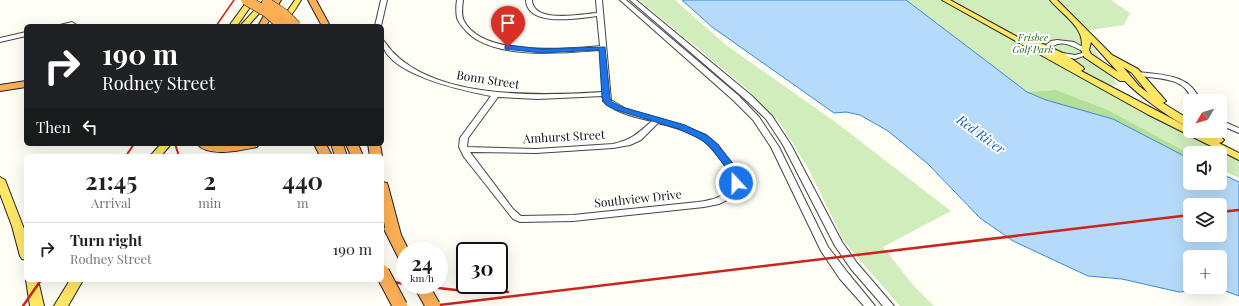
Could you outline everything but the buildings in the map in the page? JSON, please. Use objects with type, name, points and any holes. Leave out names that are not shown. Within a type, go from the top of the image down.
[{"type":"highway","points":[[261,0],[284,14],[294,24]]},
{"type":"highway","points":[[264,24],[277,0]]},
{"type":"highway","points":[[312,0],[325,24]]},
{"type":"highway","points":[[249,2],[267,12],[281,24]]},
{"type":"highway","points":[[0,84],[24,80]]},
{"type":"highway","points":[[0,88],[24,84]]},
{"type":"highway","points":[[208,146],[225,149],[242,146]]},
{"type":"highway","points":[[384,194],[396,239]]},
{"type":"highway","points":[[384,216],[398,242]]},
{"type":"highway","points":[[384,276],[400,306]]},
{"type":"highway","points":[[426,294],[433,306]]},
{"type":"main road","points":[[246,24],[266,0]]},
{"type":"main road","points":[[276,24],[289,14],[298,0]]},
{"type":"main road","points":[[945,0],[1140,106],[1239,157]]},
{"type":"main road","points":[[1053,0],[1104,52],[1136,88]]},
{"type":"main road","points":[[234,24],[249,2]]},
{"type":"main road","points":[[973,16],[1055,52],[1090,76],[1140,106]]},
{"type":"main road","points":[[1083,31],[1087,43],[1086,52],[1091,59],[1155,102],[1183,118]]},
{"type":"main road","points":[[1104,52],[1138,74],[1158,97],[1183,117]]},
{"type":"main road","points":[[1216,138],[1228,144]]},
{"type":"main road","points":[[1218,138],[1239,150]]},
{"type":"main road","points":[[0,180],[3,191],[18,226],[24,248]]},
{"type":"main road","points":[[32,282],[37,306]]},
{"type":"main road","points":[[60,306],[76,282]]},
{"type":"street","points":[[378,24],[384,0]]},
{"type":"street","points":[[460,0],[460,15],[465,27],[474,34],[492,43],[517,49],[542,51],[602,48]]},
{"type":"street","points":[[529,0],[533,12],[546,16],[600,14]]},
{"type":"street","points":[[599,0],[606,94]]},
{"type":"street","points":[[622,0],[736,98],[756,119],[775,148],[824,249],[841,272],[870,306]]},
{"type":"street","points":[[633,0],[749,98],[769,118],[787,145],[838,244],[854,266],[889,306]]},
{"type":"street","points":[[0,40],[24,34]]},
{"type":"street","points":[[1054,42],[1075,44],[1086,52],[1075,57],[1055,52],[1049,45],[1054,42]]},
{"type":"street","name":"Bonn Street","points":[[384,45],[398,61],[422,75],[448,85],[496,94],[550,97],[606,94]]},
{"type":"street","points":[[1138,74],[1179,82],[1191,89],[1193,94]]},
{"type":"street","points":[[464,150],[462,142],[464,138],[496,94]]},
{"type":"street","name":"Southview Drive","points":[[464,150],[510,211],[520,219],[573,218],[698,205],[715,202],[729,194],[736,183],[735,174],[713,145],[695,132],[613,106],[607,101],[606,94]]},
{"type":"street","name":"Amhurst Street","points":[[464,150],[480,149],[536,151],[613,146],[627,143],[638,138],[657,120]]},
{"type":"street","points":[[1227,125],[1239,131]]},
{"type":"green space","points":[[639,0],[675,0],[726,45],[834,121],[951,211],[883,247],[913,285],[934,306],[900,306],[845,243],[808,168],[780,123],[746,88]]},
{"type":"green space","name":"Frisbee Golf Park","points":[[906,0],[1050,0],[1092,45],[1118,85],[1099,87],[1183,132],[1183,138],[1195,138],[1210,146],[1183,146],[1183,150],[1106,109],[1056,90],[1027,92]]},
{"type":"green space","points":[[1055,0],[1111,0],[1130,13],[1124,25],[1083,31]]},
{"type":"green space","points":[[1056,90],[1106,109],[1183,150],[1183,155],[1113,119],[1046,100],[1027,92]]},
{"type":"green space","name":"Frisbee Golf Park","points":[[1227,154],[1239,159],[1239,178],[1227,172]]},
{"type":"water","name":"Red River","points":[[682,0],[906,0],[1027,92],[1046,100],[1113,119],[1183,155],[1183,190],[1227,190],[1227,176],[1239,182],[1239,296],[1227,292],[1227,250],[1183,250],[1183,292],[1122,279],[1088,276],[1013,241],[980,218],[928,164],[888,131],[860,115],[846,112],[834,113],[712,27]]},
{"type":"railway","points":[[217,24],[234,0]]},
{"type":"railway","points":[[127,154],[133,146]]},
{"type":"railway","points":[[176,146],[178,154]]},
{"type":"railway","points":[[1227,211],[1239,210]]},
{"type":"railway","points":[[431,306],[1183,216]]},
{"type":"railway","points":[[384,280],[396,282]]},
{"type":"railway","points":[[23,306],[40,282]]},
{"type":"railway","points":[[448,289],[456,290]]},
{"type":"route","points":[[508,47],[542,51],[602,48],[606,98],[609,104],[682,127],[705,138],[713,145],[733,170],[736,183]]}]
